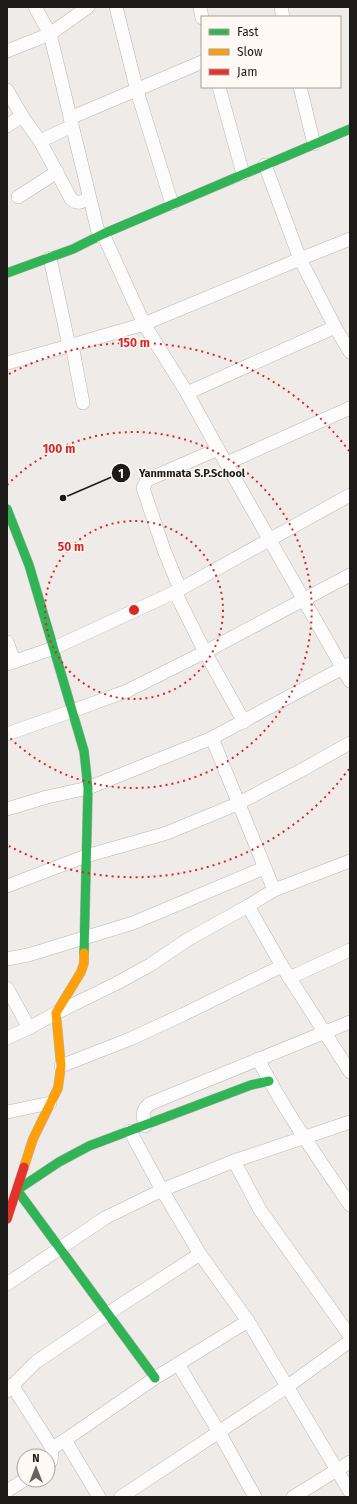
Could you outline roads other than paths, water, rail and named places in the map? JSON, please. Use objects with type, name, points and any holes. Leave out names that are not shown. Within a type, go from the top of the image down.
[{"type":"street","points":[[35,7],[50,34],[89,197],[101,235],[144,324],[187,393],[218,449],[227,462],[304,601],[346,666],[350,681]]},
{"type":"street","points":[[7,51],[50,34],[88,7]]},
{"type":"street","points":[[116,7],[137,91],[172,204]]},
{"type":"street","points":[[40,141],[71,122],[201,62]]},
{"type":"street","points":[[219,88],[243,174]]},
{"type":"street","points":[[300,88],[314,144]]},
{"type":"street","points":[[7,90],[22,116],[40,141],[71,199],[80,203],[89,197]]},
{"type":"street","points":[[7,126],[22,116]]},
{"type":"street","points":[[7,273],[73,249],[172,204],[350,129]]},
{"type":"street","points":[[265,165],[300,260],[335,327],[348,344]]},
{"type":"street","points":[[18,197],[56,172]]},
{"type":"street","points":[[7,362],[144,324],[350,239]]},
{"type":"street","points":[[50,258],[83,403]]},
{"type":"street","points":[[187,393],[335,327]]},
{"type":"street","points":[[227,462],[350,408]]},
{"type":"street","points":[[218,449],[147,480],[143,488],[178,590],[205,652],[244,722]]},
{"type":"street","points":[[7,642],[10,662],[54,648],[178,590],[269,538],[350,495]]},
{"type":"street","points":[[7,509],[29,565],[84,751],[88,788],[83,939],[84,963],[81,972],[56,1013],[61,1066],[58,1088],[33,1139],[7,1219]]},
{"type":"street","points":[[7,734],[72,712],[127,691],[350,576]]},
{"type":"street","points":[[7,809],[47,797],[88,788],[212,738],[346,666]]},
{"type":"street","points":[[212,738],[274,890]]},
{"type":"street","points":[[7,886],[86,856],[167,833],[238,803],[350,743]]},
{"type":"street","points":[[7,1038],[117,983],[187,940],[274,890],[350,861]]},
{"type":"street","points":[[7,959],[28,955],[133,923],[264,868]]},
{"type":"street","points":[[248,906],[289,978],[350,1072]]},
{"type":"street","points":[[289,978],[350,950]]},
{"type":"street","points":[[61,1066],[130,1039],[282,966]]},
{"type":"street","points":[[7,988],[29,1028]]},
{"type":"street","points":[[145,1126],[143,1114],[144,1109],[149,1104],[350,1022]]},
{"type":"street","points":[[258,1059],[269,1081],[303,1136],[350,1205]]},
{"type":"street","points":[[17,1190],[59,1162],[90,1146],[251,1085],[269,1081]]},
{"type":"street","points":[[7,1112],[50,1103]]},
{"type":"street","points":[[7,1284],[105,1218],[162,1190],[234,1161],[303,1136],[350,1122]]},
{"type":"street","points":[[130,1131],[162,1190],[200,1254],[248,1321],[350,1492]]},
{"type":"street","points":[[234,1161],[260,1210],[350,1336]]},
{"type":"street","points":[[17,1190],[155,1378]]},
{"type":"street","points":[[200,1254],[36,1362],[9,1388],[52,1448],[155,1378],[248,1321]]},
{"type":"street","points":[[121,1497],[288,1386],[350,1341]]},
{"type":"street","points":[[178,1364],[219,1432],[255,1497]]},
{"type":"street","points":[[65,1440],[99,1497]]},
{"type":"street","points":[[293,1497],[350,1462]]},
{"type":"street","points":[[7,1491],[16,1485]]},
{"type":"place","name":"Yanmmata S.P.School","points":[[63,498]]}]
